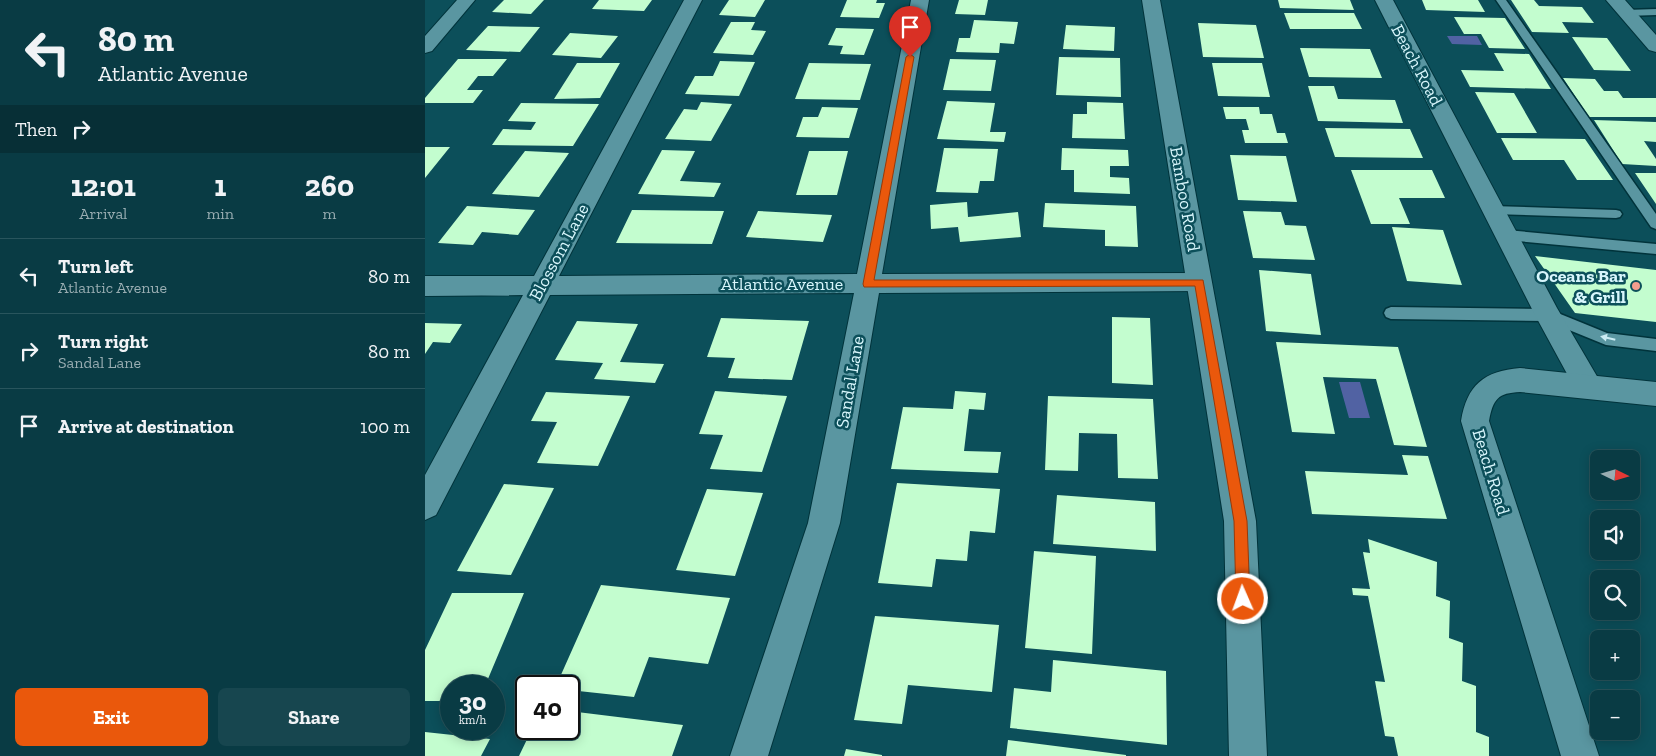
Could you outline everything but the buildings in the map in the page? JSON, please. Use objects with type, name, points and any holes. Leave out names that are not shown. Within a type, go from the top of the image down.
[{"type":"street","points":[[425,47],[466,0]]},
{"type":"street","name":"Blossom Lane","points":[[425,505],[693,0]]},
{"type":"street","name":"Sandal Lane","points":[[749,756],[824,523],[920,0]]},
{"type":"street","name":"Bamboo Road","points":[[1151,0],[1240,521],[1248,756]]},
{"type":"street","name":"Beach Road","points":[[1384,0],[1492,210],[1588,386]]},
{"type":"street","points":[[1621,6],[1656,46]]},
{"type":"street","name":"Atlantic Avenue","points":[[425,286],[1199,282]]},
{"type":"street","name":"Beach Road","points":[[1580,756],[1475,421],[1477,408],[1483,394],[1491,386],[1504,381],[1520,380],[1588,386]]},
{"type":"street","points":[[1588,386],[1656,394]]},
{"type":"lane","points":[[1501,0],[1656,224]]},
{"type":"lane","points":[[1621,6],[1656,12]]},
{"type":"lane","points":[[1492,210],[1616,214]]},
{"type":"lane","points":[[1506,235],[1656,248]]},
{"type":"lane","points":[[1391,313],[1548,315],[1606,339],[1656,344]]},
{"type":"water","points":[[1447,36],[1477,36],[1482,45],[1452,44]]},
{"type":"water","points":[[1339,382],[1360,382],[1370,418],[1349,418]]},
{"type":"place","name":"Oceans Bar & Grill","points":[[1636,286]]},
{"type":"route","points":[[910,57],[868,284],[1199,282],[1240,521],[1243,599]]}]
